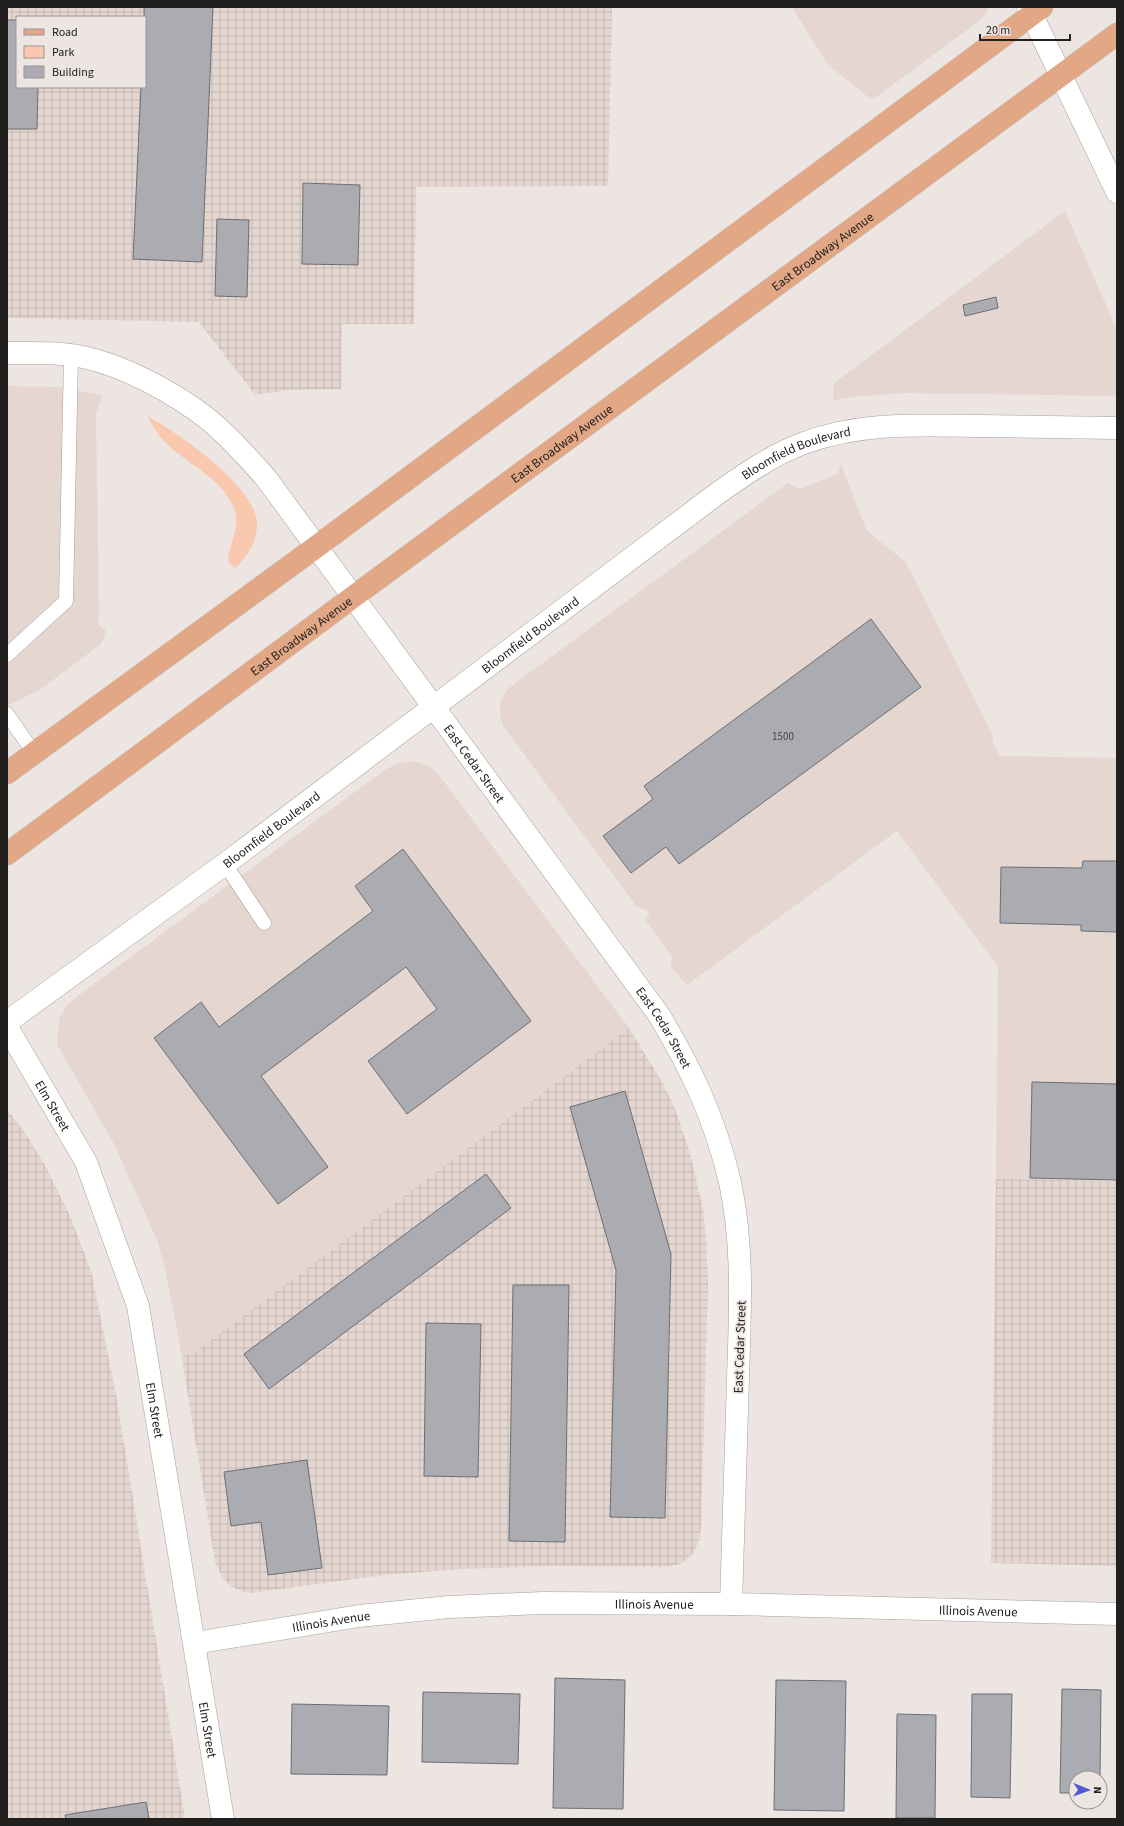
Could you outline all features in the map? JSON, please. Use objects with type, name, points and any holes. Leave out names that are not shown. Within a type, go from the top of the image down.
[{"type":"main road","points":[[7,773],[316,547],[1034,10]]},
{"type":"main road","name":"East Broadway Avenue","points":[[7,854],[1117,34]]},
{"type":"street","points":[[1034,10],[1061,76],[1117,192]]},
{"type":"street","name":"East Cedar Street","points":[[7,353],[81,356],[114,365],[161,388],[209,420],[239,449],[266,478],[659,1015],[680,1050],[699,1087],[717,1135],[730,1182],[737,1226],[741,1281],[731,1604]]},
{"type":"street","name":"Bloomfield Boulevard","points":[[7,1022],[225,864],[718,493],[765,461],[804,443],[848,431],[894,426],[1117,428]]},
{"type":"street","name":"Elm Street","points":[[7,1027],[86,1162],[138,1306],[223,1819]]},
{"type":"street","name":"Illinois Avenue","points":[[195,1643],[359,1616],[449,1607],[542,1603],[731,1604],[1117,1614]]},
{"type":"lane","points":[[7,655],[66,601],[71,356]]},
{"type":"lane","points":[[7,714],[34,753]]},
{"type":"lane","points":[[225,864],[264,923]]},
{"type":"shaded area","points":[[7,7],[612,7],[608,186],[416,187],[414,324],[342,324],[341,389],[288,390],[255,395],[199,322],[7,318]]},
{"type":"shaded area","points":[[792,7],[989,7],[985,15],[978,22],[872,100],[828,65]]},
{"type":"shaded area","points":[[1065,211],[1117,330],[1117,396],[904,393],[833,400],[834,383]]},
{"type":"shaded area","points":[[7,386],[58,387],[102,395],[96,415],[98,624],[106,631],[101,644],[41,689],[7,706]]},
{"type":"shaded area","points":[[841,464],[866,529],[906,562],[992,734],[994,745],[1000,756],[1117,758],[1117,1181],[996,1179],[998,966],[897,831],[687,985],[671,967],[672,956],[644,918],[650,915],[646,909],[637,907],[503,726],[500,714],[500,704],[503,696],[510,687],[788,483],[799,489],[838,474]]},
{"type":"shaded area","points":[[414,761],[432,768],[439,775],[629,1028],[197,1352],[182,1357],[166,1273],[158,1242],[114,1144],[58,1046],[57,1037],[60,1017],[68,1004],[75,998],[386,769],[399,763]]},
{"type":"shaded area","points":[[629,1028],[662,1082],[674,1106],[690,1153],[703,1209],[708,1283],[701,1525],[699,1541],[693,1554],[680,1564],[665,1567],[551,1566],[462,1569],[384,1575],[251,1593],[232,1587],[222,1577],[215,1562],[182,1357],[197,1351]]},
{"type":"shaded area","points":[[7,1109],[24,1131],[45,1165],[70,1216],[91,1271],[116,1395],[185,1819],[7,1819]]},
{"type":"shaded area","points":[[996,1179],[1117,1181],[1117,1566],[991,1563]]},
{"type":"green space","points":[[147,416],[176,434],[212,461],[229,476],[243,492],[253,507],[257,522],[256,535],[248,553],[235,568],[229,563],[228,558],[235,532],[236,516],[234,508],[228,497],[212,479],[164,441]]},
{"type":"building","points":[[144,7],[213,7],[202,262],[133,259],[141,88],[146,88],[146,16],[144,16]]},
{"type":"building","points":[[7,20],[16,20],[16,88],[38,88],[37,129],[7,129]]},
{"type":"building","points":[[303,183],[360,185],[358,265],[302,264]]},
{"type":"building","points":[[217,219],[249,220],[247,297],[215,296]]},
{"type":"building","points":[[996,297],[998,308],[965,316],[963,305]]},
{"type":"building","points":[[871,619],[921,687],[679,864],[666,847],[631,873],[603,836],[653,799],[644,786]]},
{"type":"building","points":[[403,849],[531,1021],[407,1114],[368,1061],[437,1009],[406,967],[261,1076],[328,1167],[278,1204],[154,1038],[201,1002],[219,1027],[373,911],[355,886]]},
{"type":"building","points":[[1083,861],[1117,861],[1117,932],[1081,931],[1081,925],[1000,923],[1001,867],[1082,868]]},
{"type":"building","points":[[1032,1082],[1117,1084],[1117,1180],[1030,1178]]},
{"type":"building","points":[[625,1091],[671,1254],[665,1518],[610,1517],[616,1270],[570,1107]]},
{"type":"building","points":[[486,1174],[511,1208],[269,1389],[244,1354]]},
{"type":"building","points":[[513,1285],[569,1285],[565,1542],[509,1541]]},
{"type":"building","points":[[426,1323],[481,1324],[478,1477],[424,1476]]},
{"type":"building","points":[[307,1460],[322,1568],[268,1575],[261,1522],[231,1526],[224,1472]]},
{"type":"building","points":[[555,1678],[625,1680],[623,1809],[553,1808]]},
{"type":"building","points":[[776,1680],[846,1681],[844,1811],[774,1810]]},
{"type":"building","points":[[1062,1689],[1101,1690],[1100,1770],[1068,1770],[1068,1793],[1060,1793]]},
{"type":"building","points":[[423,1692],[520,1694],[518,1764],[422,1762]]},
{"type":"building","points":[[972,1694],[1012,1694],[1010,1798],[971,1797]]},
{"type":"building","points":[[292,1704],[389,1706],[387,1775],[291,1774]]},
{"type":"building","points":[[897,1714],[936,1715],[935,1818],[896,1818]]},
{"type":"building","points":[[146,1802],[149,1819],[66,1819],[65,1815]]}]
